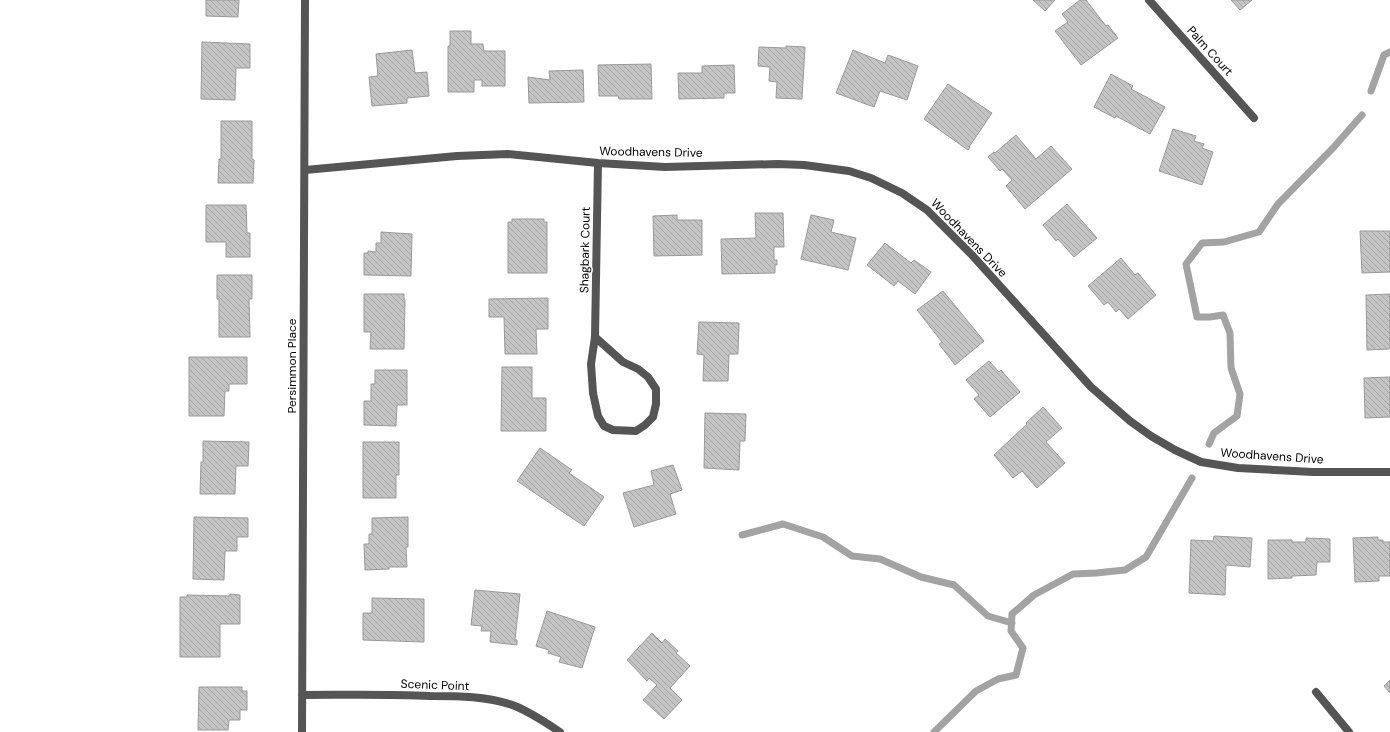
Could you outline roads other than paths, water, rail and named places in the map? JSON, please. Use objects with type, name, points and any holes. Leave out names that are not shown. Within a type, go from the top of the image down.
[{"type":"street","name":"Persimmon Place","points":[[302,732],[305,0]]},
{"type":"street","name":"Palm Court","points":[[1149,0],[1254,118]]},
{"type":"street","name":"Woodhavens Drive","points":[[305,170],[457,156],[508,154],[598,163],[665,167],[778,164],[804,165],[849,171],[871,178],[902,193],[928,210],[972,255],[1091,387],[1130,421],[1151,436],[1175,450],[1201,462],[1238,468],[1313,472],[1390,472]]},
{"type":"street","name":"Shagbark Court","points":[[595,337],[623,362],[638,369],[648,377],[656,389],[656,404],[653,417],[636,431],[613,430],[604,426],[598,416],[593,393],[591,364],[595,337],[598,163]]},
{"type":"street","points":[[1316,692],[1349,732]]},
{"type":"street","name":"Scenic Point","points":[[302,695],[447,696],[492,700],[514,706],[535,715],[560,732]]},
{"type":"waterway","points":[[1371,91],[1384,55],[1390,52]]},
{"type":"waterway","points":[[1209,444],[1214,433],[1237,416],[1240,394],[1231,368],[1230,333],[1223,315],[1197,317],[1186,264],[1202,243],[1224,242],[1259,232],[1278,204],[1333,148],[1362,115]]},
{"type":"waterway","points":[[934,732],[976,691],[998,679],[1016,675],[1023,648],[1011,631],[1012,614],[1034,595],[1073,574],[1125,570],[1146,557],[1192,478]]},
{"type":"waterway","points":[[742,535],[783,524],[823,537],[852,556],[880,559],[921,577],[954,585],[988,616],[1012,623]]}]
